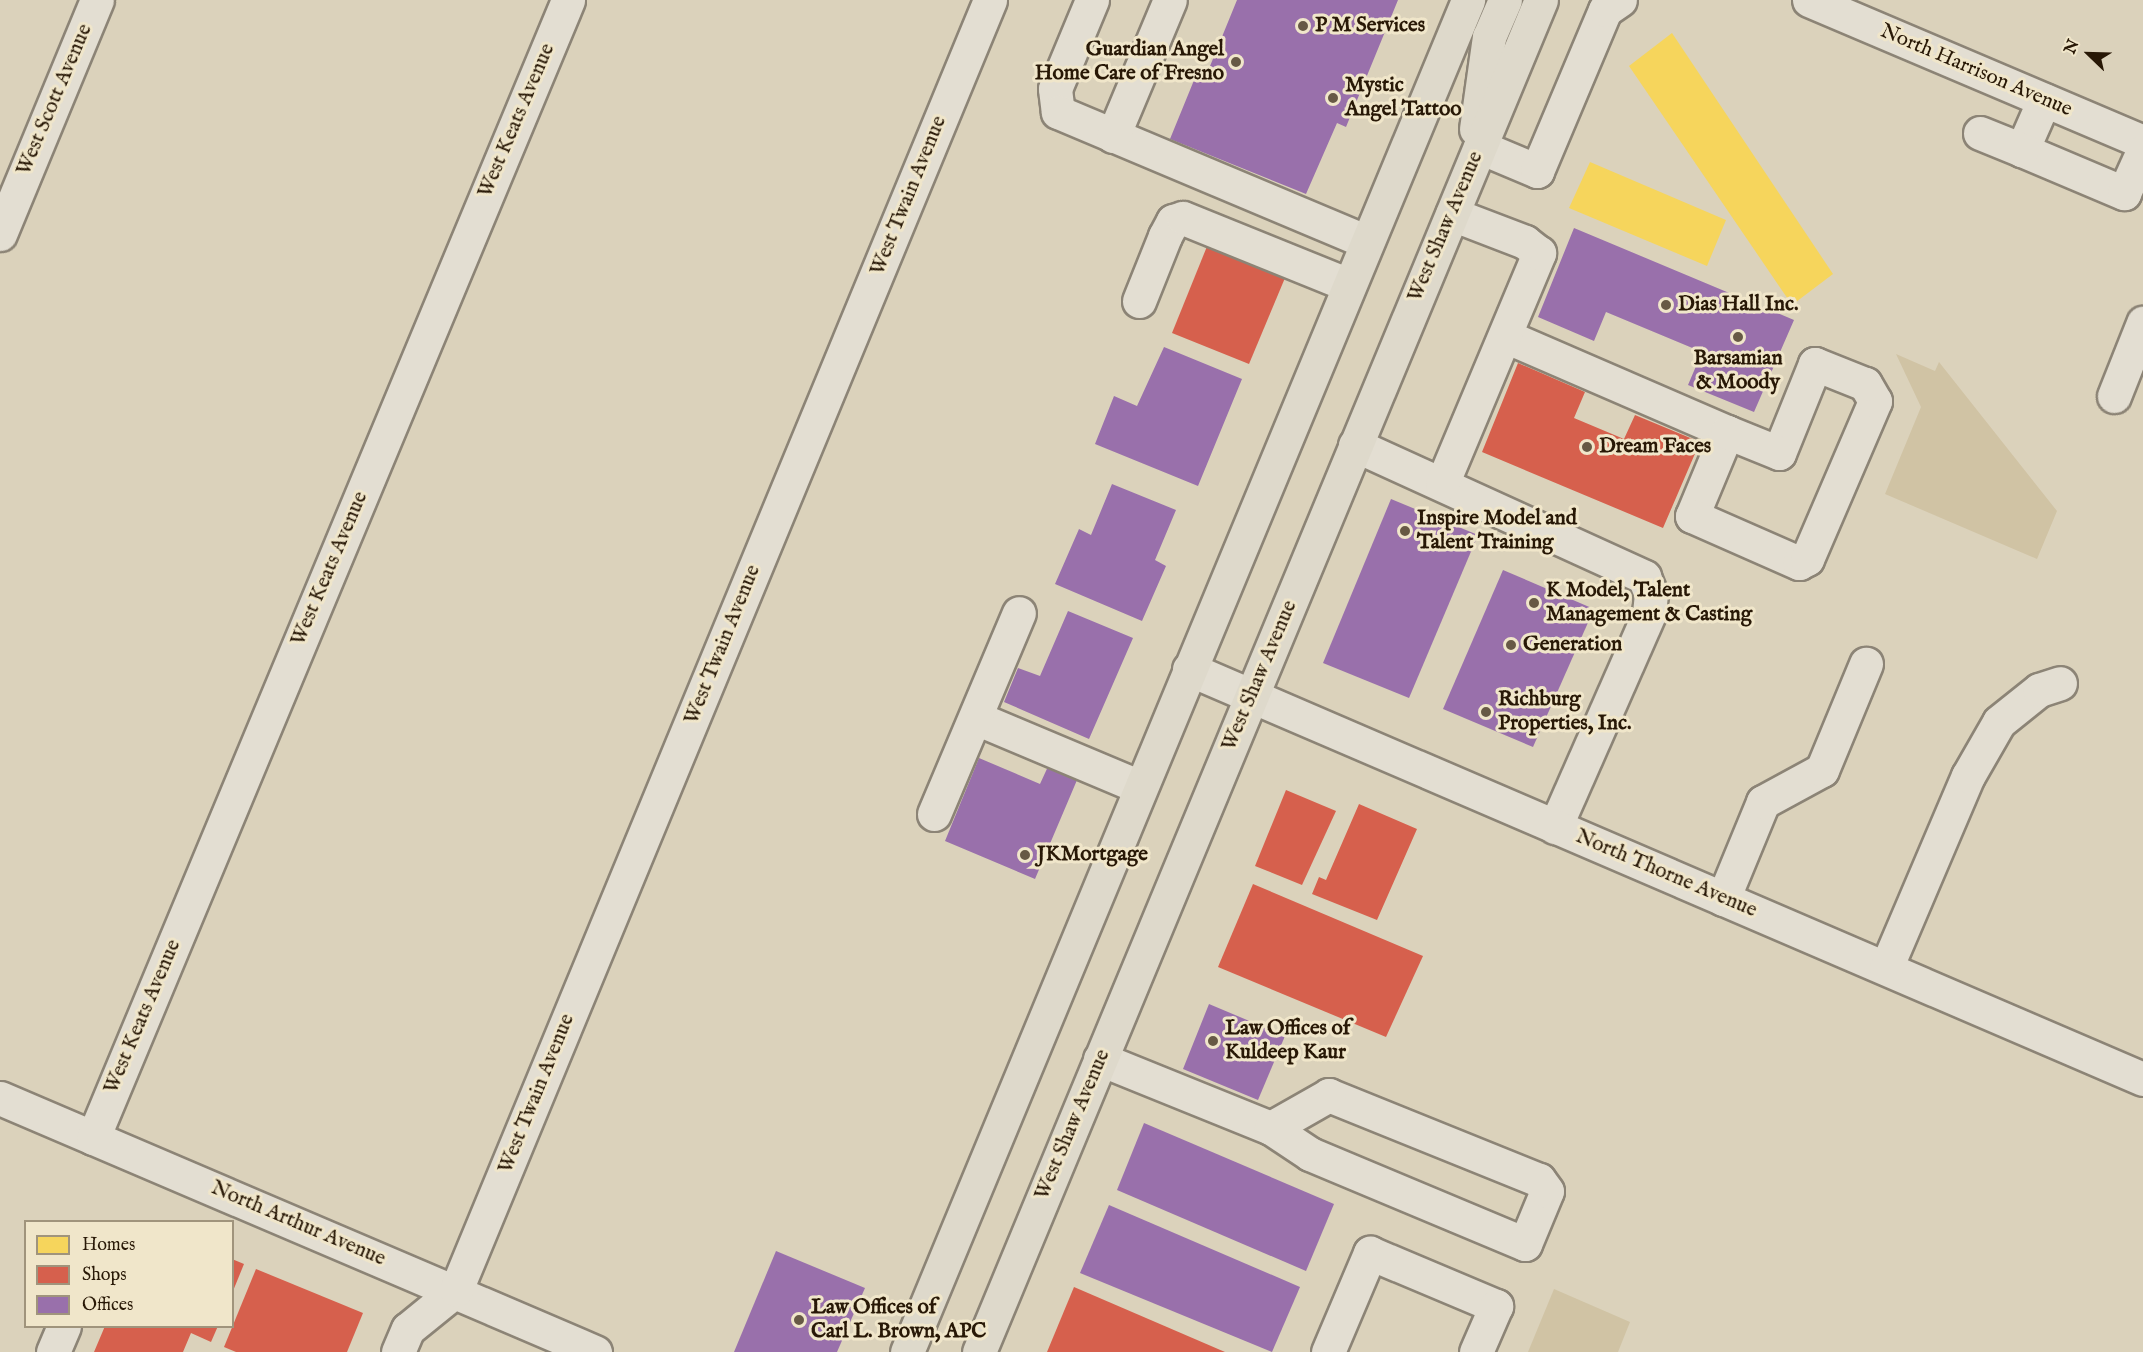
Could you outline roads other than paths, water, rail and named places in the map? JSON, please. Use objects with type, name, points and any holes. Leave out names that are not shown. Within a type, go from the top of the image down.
[{"type":"main road","points":[[907,1352],[1468,0]]},
{"type":"main road","points":[[1476,157],[1489,37],[1505,0]]},
{"type":"main road","name":"West Shaw Avenue","points":[[979,1352],[1541,0]]},
{"type":"street","name":"West Scott Avenue","points":[[0,234],[97,0]]},
{"type":"street","name":"West Keats Avenue","points":[[93,1138],[568,0]]},
{"type":"street","name":"West Twain Avenue","points":[[456,1290],[990,0]]},
{"type":"street","points":[[1092,0],[1055,89],[1058,112],[1367,242]]},
{"type":"street","points":[[1113,136],[1170,0]]},
{"type":"street","name":"North Harrison Avenue","points":[[1809,0],[1853,9],[2043,100],[2143,142]]},
{"type":"street","points":[[1476,157],[1537,171],[1602,3]]},
{"type":"street","points":[[2022,150],[2043,100]]},
{"type":"street","points":[[1980,134],[2133,197],[2143,151]]},
{"type":"street","points":[[1442,484],[1539,253],[1526,242],[1452,214]]},
{"type":"street","points":[[1139,301],[1165,236],[1173,222],[1183,218],[1349,285]]},
{"type":"street","points":[[2114,396],[2143,323]]},
{"type":"street","points":[[1505,336],[1779,453],[1815,364],[1865,384],[1875,400],[1804,562],[1692,516],[1727,432]]},
{"type":"street","points":[[1355,446],[1626,565],[1644,577],[1651,594],[1649,614],[1555,827]]},
{"type":"street","points":[[934,814],[1019,613]]},
{"type":"street","points":[[1723,899],[1763,802],[1822,770],[1866,664]]},
{"type":"street","name":"North Thorne Avenue","points":[[1189,669],[2143,1079]]},
{"type":"street","points":[[1886,968],[1968,776],[1999,722],[2039,690],[2060,683]]},
{"type":"street","points":[[976,718],[1140,787]]},
{"type":"street","points":[[1100,1059],[1271,1128],[1310,1154],[1525,1244],[1547,1191],[1539,1180],[1329,1095],[1271,1128]]},
{"type":"street","name":"North Arthur Avenue","points":[[0,1098],[456,1290],[586,1350]]},
{"type":"street","points":[[1328,1352],[1370,1254],[1496,1306],[1476,1352]]},
{"type":"street","points":[[403,1341],[456,1290]]},
{"type":"street","points":[[53,1352],[63,1328]]},
{"type":"place","name":"P M Services","points":[[1303,26]]},
{"type":"place","name":"Guardian Angel Home Care of Fresno","points":[[1236,62]]},
{"type":"place","name":"Mystic Angel Tattoo","points":[[1333,98]]},
{"type":"place","name":"Dias Hall Inc.","points":[[1666,305]]},
{"type":"place","name":"Barsamian & Moody","points":[[1738,337]]},
{"type":"place","name":"Dream Faces","points":[[1587,447]]},
{"type":"place","name":"Inspire Model and Talent Training","points":[[1405,531]]},
{"type":"place","name":"K Model, Talent Management & Casting","points":[[1534,603]]},
{"type":"place","name":"Generation","points":[[1511,645]]},
{"type":"place","name":"Richburg Properties, Inc.","points":[[1486,712]]},
{"type":"place","name":"JKMortgage","points":[[1025,855]]},
{"type":"place","name":"Law Offices of Kuldeep Kaur","points":[[1213,1041]]},
{"type":"place","name":"Law Offices of Carl L. Brown, APC","points":[[799,1320]]}]
